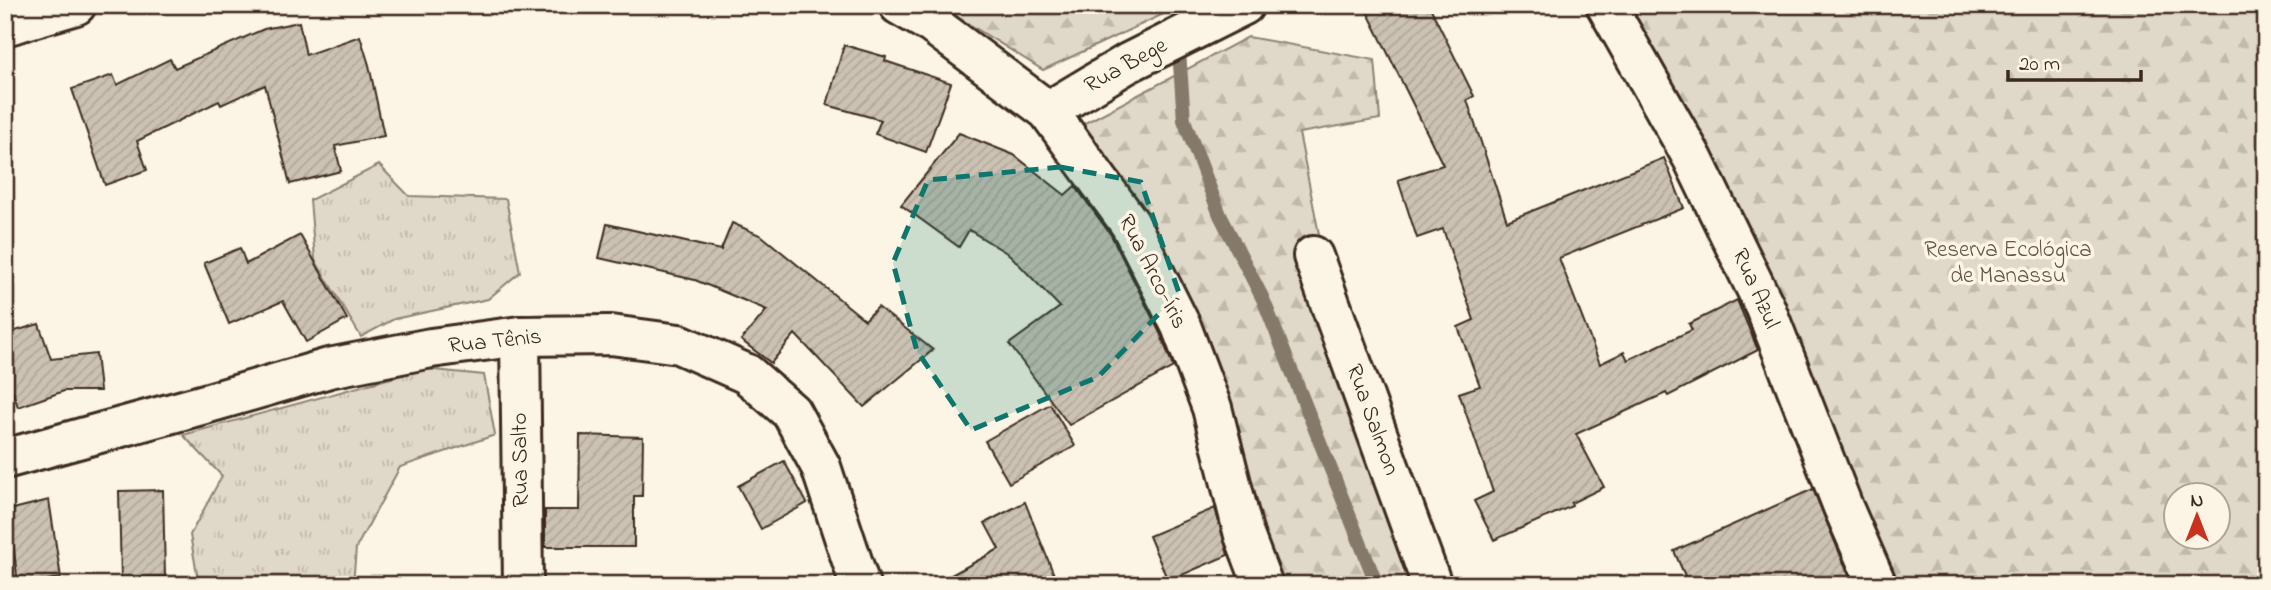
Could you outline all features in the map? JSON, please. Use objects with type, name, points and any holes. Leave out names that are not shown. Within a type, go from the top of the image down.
[{"type":"street","points":[[5,26],[76,5]]},
{"type":"street","name":"Rua Arco-Íris","points":[[900,5],[932,24],[1048,111],[1130,224],[1181,326],[1212,408],[1244,535],[1263,585]]},
{"type":"street","name":"Rua Bege","points":[[1048,111],[1150,52],[1244,5]]},
{"type":"street","name":"Rua Azul","points":[[1606,5],[1693,159],[1765,307],[1843,507],[1877,585]]},
{"type":"street","name":"Rua Salmon","points":[[1313,256],[1432,585]]},
{"type":"street","name":"Rua Tênis","points":[[5,459],[328,368],[431,348],[520,336],[611,335],[678,344],[747,374],[790,412],[821,467],[860,585]]},
{"type":"street","name":"Rua Salto","points":[[520,336],[523,585]]},
{"type":"highlighted area","points":[[1060,167],[1141,182],[1179,293],[1098,377],[971,430],[917,351],[893,263],[928,180]]},
{"type":"green space","points":[[938,5],[1183,5],[1043,70]]},
{"type":"green space","name":"Reserva Ecológica de Manassu","points":[[1622,5],[2266,5],[2266,585],[1863,585]]},
{"type":"green space","points":[[1248,37],[1375,60],[1380,119],[1299,133],[1355,416],[1414,585],[1281,585],[1083,124]]},
{"type":"green space","points":[[379,165],[409,196],[506,199],[520,272],[488,299],[394,319],[361,337],[315,260],[310,200]]},
{"type":"green space","points":[[424,369],[484,375],[495,435],[400,467],[356,548],[353,585],[199,585],[190,535],[222,476],[183,435]]},
{"type":"building","points":[[1364,5],[1429,5],[1474,96],[1467,100],[1507,221],[1664,158],[1684,208],[1559,258],[1600,364],[1624,352],[1628,360],[1692,330],[1689,324],[1737,300],[1758,350],[1668,396],[1666,393],[1576,434],[1604,487],[1571,503],[1572,506],[1494,540],[1474,501],[1493,492],[1459,393],[1480,386],[1458,327],[1474,320],[1443,229],[1417,238],[1398,180],[1443,165]]},
{"type":"building","points":[[299,22],[306,55],[360,36],[384,136],[335,146],[341,171],[290,184],[265,85],[221,105],[219,101],[137,141],[147,170],[105,185],[72,89],[113,75],[117,85],[170,59],[175,68],[264,29]]},
{"type":"building","points":[[844,45],[886,57],[885,61],[951,83],[926,152],[875,134],[881,120],[827,105]]},
{"type":"building","points":[[959,133],[1014,155],[1065,195],[1075,186],[1111,235],[1161,335],[1173,367],[1069,425],[1009,344],[1060,307],[1010,255],[969,230],[959,247],[901,205]]},
{"type":"building","points":[[732,223],[762,236],[865,320],[878,307],[933,350],[864,407],[795,334],[771,363],[741,340],[767,310],[695,280],[599,258],[607,224],[721,250]]},
{"type":"building","points":[[300,235],[347,319],[306,342],[283,301],[229,324],[204,263],[240,248],[246,264]]},
{"type":"building","points":[[39,324],[51,359],[96,354],[100,391],[64,391],[18,407],[5,369],[5,334]]},
{"type":"building","points":[[1050,404],[1075,446],[1009,483],[985,441]]},
{"type":"building","points":[[580,435],[643,437],[642,496],[634,496],[634,547],[545,547],[545,510],[579,510]]},
{"type":"building","points":[[784,461],[807,503],[761,529],[738,486]]},
{"type":"building","points":[[1813,489],[1853,585],[1689,585],[1674,551]]},
{"type":"building","points":[[163,490],[165,577],[121,579],[119,491]]},
{"type":"building","points":[[49,500],[61,578],[18,584],[9,510]]},
{"type":"building","points":[[1025,502],[1058,585],[933,585],[999,549],[985,523]]},
{"type":"building","points":[[1215,508],[1228,555],[1168,581],[1149,536]]},
{"type":"waterway","points":[[1180,5],[1177,23],[1184,120],[1220,215],[1263,299],[1377,585]]}]
